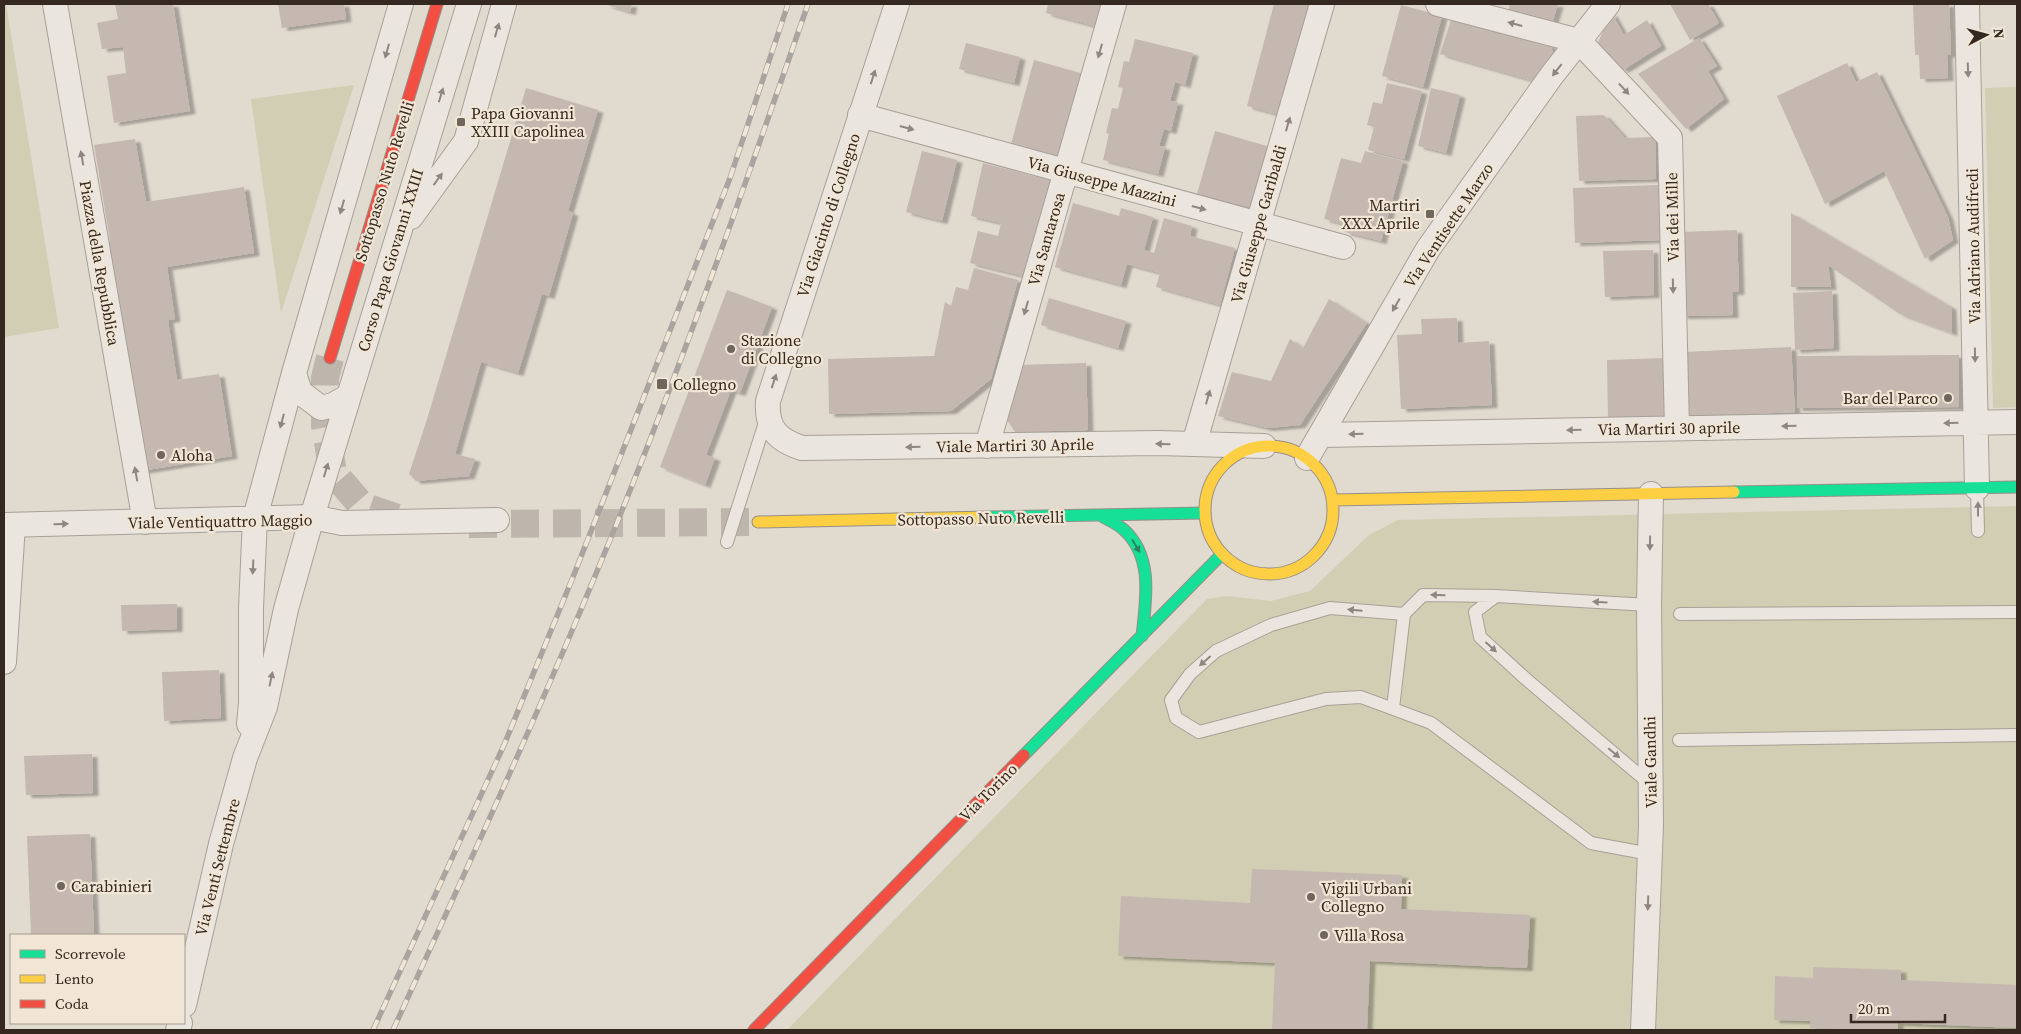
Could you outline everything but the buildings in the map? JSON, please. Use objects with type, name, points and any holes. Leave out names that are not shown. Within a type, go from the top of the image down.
[{"type":"street","name":"Piazza della Repubblica","points":[[55,4],[144,522]]},
{"type":"street","points":[[255,518],[294,373],[400,4]]},
{"type":"street","name":"Corso Papa Giovanni XXIII","points":[[312,517],[469,4]]},
{"type":"street","points":[[399,233],[466,141],[504,4]]},
{"type":"street","name":"Via Giacinto di Collegno","points":[[769,422],[768,401],[897,4]]},
{"type":"street","name":"Via Santarosa","points":[[987,446],[1114,4]]},
{"type":"street","name":"Via Giuseppe Garibaldi","points":[[1194,444],[1322,4]]},
{"type":"street","points":[[1438,4],[1579,41]]},
{"type":"street","name":"Via Ventisette Marzo","points":[[1307,458],[1428,249],[1552,76],[1608,4]]},
{"type":"street","name":"Via Adriano Audifredi","points":[[1966,4],[1977,488]]},
{"type":"street","name":"Sottopasso Nuto Revelli","points":[[330,358],[437,6]]},
{"type":"street","name":"Via dei Mille","points":[[1579,41],[1670,138],[1677,428]]},
{"type":"street","name":"Via Giuseppe Mazzini","points":[[860,115],[1343,248]]},
{"type":"street","points":[[294,373],[300,392],[321,408],[333,406],[349,396]]},
{"type":"street","name":"Viale Martiri 30 Aprile","points":[[769,422],[790,444],[802,448],[1194,444],[1264,446]]},
{"type":"street","name":"Via Martiri 30 aprile","points":[[1321,435],[2017,422]]},
{"type":"street","points":[[1264,446],[1287,448],[1307,458],[1324,477],[1333,500],[1332,522],[1325,542],[1310,561],[1289,572],[1265,575],[1242,569],[1222,554],[1210,535],[1205,513],[1209,489],[1221,468],[1241,453],[1264,446]]},
{"type":"street","points":[[1333,500],[2017,487]]},
{"type":"street","name":"Viale Gandhi","points":[[1643,1030],[1652,825],[1649,605],[1651,494]]},
{"type":"street","name":"Sottopasso Nuto Revelli","points":[[758,522],[1205,513]]},
{"type":"street","points":[[1100,515],[1126,531],[1139,548],[1145,569],[1146,594],[1142,636]]},
{"type":"street","name":"Viale Ventiquattro Maggio","points":[[8,525],[312,517],[342,523],[497,520]]},
{"type":"street","name":"Via Venti Settembre","points":[[185,1001],[220,844],[245,758],[265,707],[286,609],[312,517]]},
{"type":"street","name":"Via Venti Settembre","points":[[245,758],[251,703],[251,608],[255,518]]},
{"type":"street","points":[[4,662],[8,525]]},
{"type":"street","name":"Via Torino","points":[[754,1030],[1222,554]]},
{"type":"lane","points":[[727,542],[769,422]]},
{"type":"lane","points":[[1977,488],[1978,531]]},
{"type":"lane","points":[[1393,708],[1404,614],[1423,595],[1496,596],[1649,605]]},
{"type":"lane","points":[[1496,596],[1475,612],[1480,637],[1650,784]]},
{"type":"lane","points":[[1404,614],[1330,608],[1271,625],[1216,651],[1190,674],[1171,700],[1176,718],[1199,732],[1326,699],[1361,697],[1431,723],[1591,843],[1650,854]]},
{"type":"lane","points":[[1680,614],[2017,612]]},
{"type":"lane","points":[[1679,740],[2017,735]]},
{"type":"shaded area","points":[[4,4],[6,4],[59,328],[4,337]]},
{"type":"shaded area","points":[[354,85],[281,313],[251,99]]},
{"type":"shaded area","points":[[2017,87],[2017,407],[1993,408],[1985,88]]},
{"type":"shaded area","points":[[2017,506],[2017,1030],[787,1030],[1207,599],[1227,596],[1271,601],[1310,591],[1369,535],[1398,520]]},
{"type":"tunnel","points":[[330,358],[325,378],[325,425],[333,472],[362,506],[409,522]]},
{"type":"tunnel","points":[[469,524],[758,522]]},
{"type":"railway","points":[[373,1030],[504,745],[573,577],[730,178],[788,4]]},
{"type":"railway","points":[[393,1030],[518,755],[620,516],[704,298],[808,4]]},
{"type":"traffic: fast","points":[[1734,492],[2017,487]]},
{"type":"traffic: fast","points":[[988,517],[1205,513]]},
{"type":"traffic: fast","points":[[1100,515],[1123,529],[1133,540],[1140,552],[1146,579],[1142,636]]},
{"type":"traffic: fast","points":[[1024,755],[1222,554]]},
{"type":"traffic: slow","points":[[1269,446],[1293,451],[1314,465],[1328,486],[1333,510],[1328,534],[1314,555],[1293,569],[1269,574],[1245,569],[1224,555],[1210,534],[1205,510],[1210,486],[1224,465],[1245,451],[1269,446]]},
{"type":"traffic: slow","points":[[1333,500],[1734,492]]},
{"type":"traffic: slow","points":[[758,522],[988,517]]},
{"type":"traffic: jam","points":[[330,358],[437,4]]},
{"type":"traffic: jam","points":[[754,1030],[1024,755]]},
{"type":"place","name":"Papa Giovanni XXIII Capolinea","points":[[461,122]]},
{"type":"place","name":"Martiri XXX Aprile","points":[[1430,214]]},
{"type":"place","name":"Stazione di Collegno","points":[[731,349]]},
{"type":"place","name":"Collegno","points":[[662,384]]},
{"type":"place","name":"Bar del Parco","points":[[1948,398]]},
{"type":"place","name":"Aloha","points":[[161,455]]},
{"type":"place","name":"Carabinieri","points":[[61,886]]},
{"type":"place","name":"Vigili Urbani Collegno","points":[[1311,897]]},
{"type":"place","name":"Villa Rosa","points":[[1324,935]]}]
